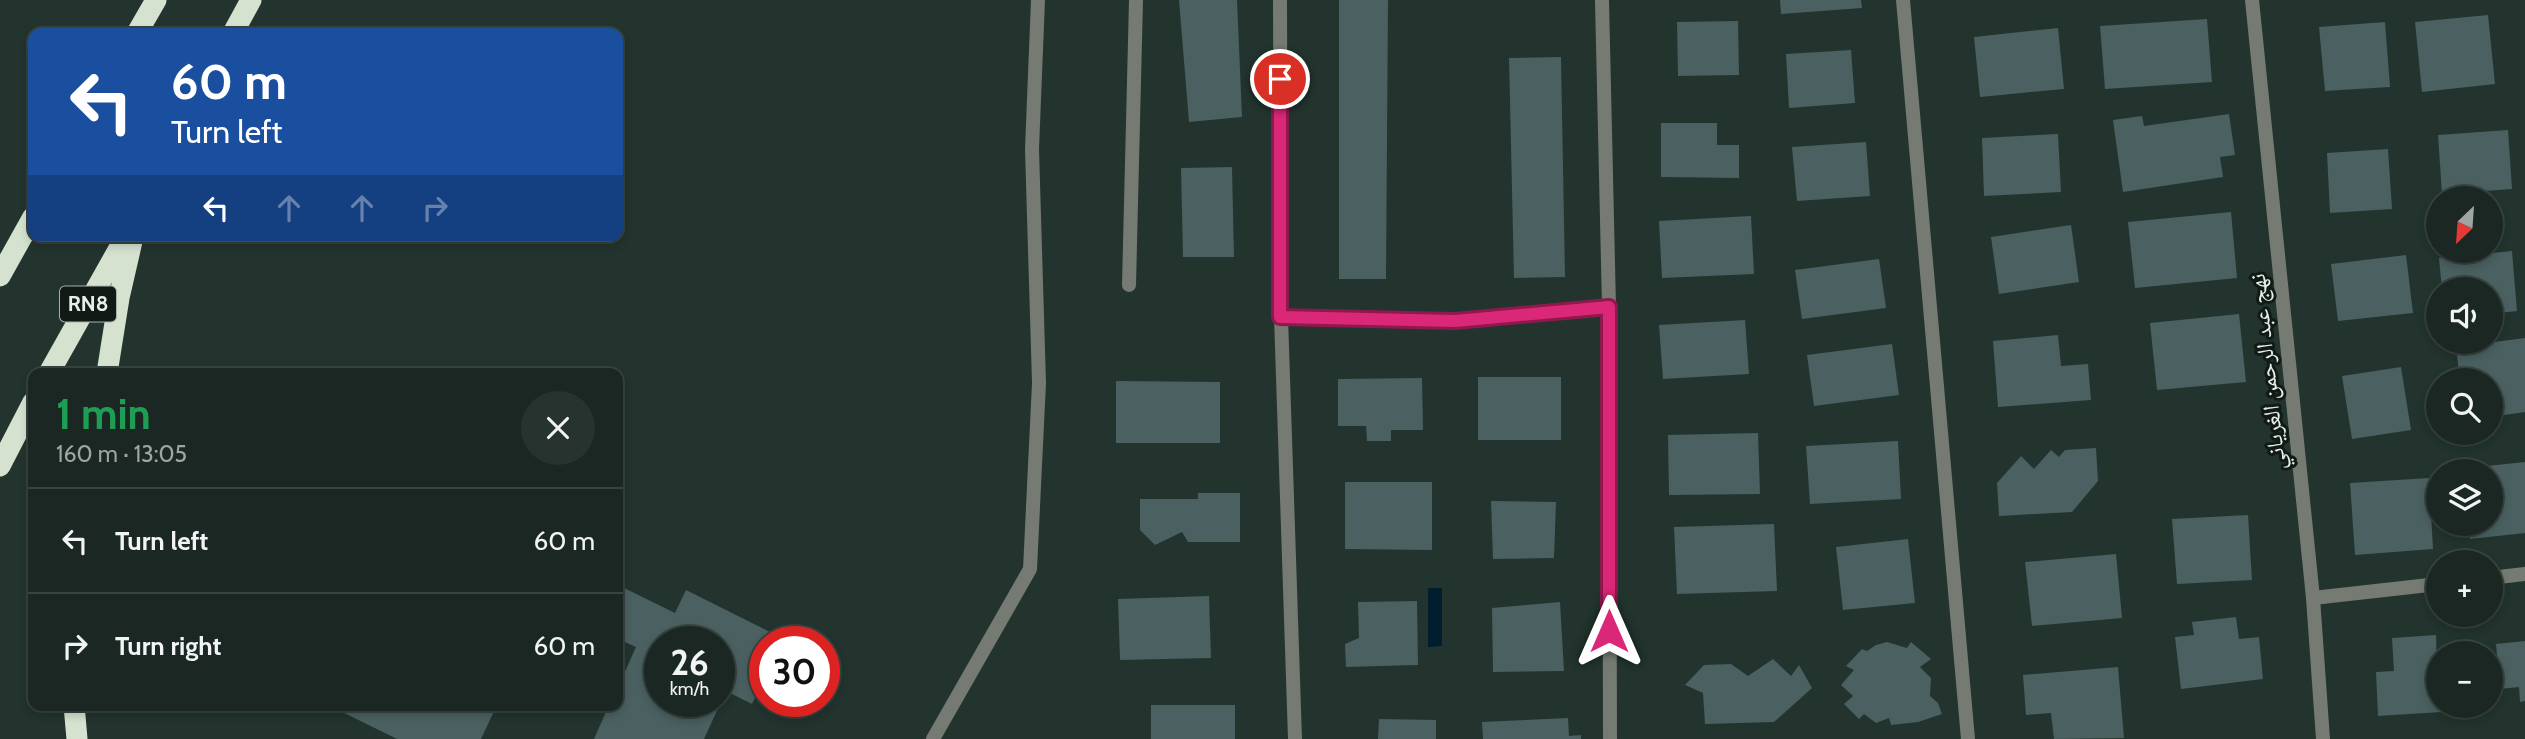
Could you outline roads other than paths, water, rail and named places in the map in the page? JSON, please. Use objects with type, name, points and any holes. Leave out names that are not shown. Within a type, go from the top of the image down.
[{"type":"highway","points":[[140,28],[156,0]]},
{"type":"highway","points":[[236,28],[251,0]]},
{"type":"highway","points":[[0,276],[28,226]]},
{"type":"highway","name":"RN8","points":[[52,368],[123,242]]},
{"type":"highway","points":[[108,368],[132,242]]},
{"type":"highway","points":[[0,466],[28,412]]},
{"type":"highway","points":[[75,711],[77,739]]},
{"type":"street","points":[[933,739],[1030,569],[1039,383],[1032,149],[1038,0]]},
{"type":"street","points":[[1129,285],[1136,0]]},
{"type":"street","points":[[1280,0],[1280,317],[1295,739]]},
{"type":"street","points":[[1602,0],[1609,307],[1610,739]]},
{"type":"street","points":[[1903,0],[1968,739]]},
{"type":"street","name":"نهج عبد الرحمن الغرياني","points":[[2252,0],[2313,598],[2323,739]]},
{"type":"street","points":[[1280,317],[1455,321],[1609,307]]},
{"type":"street","points":[[2503,577],[2525,574]]},
{"type":"street","points":[[2313,598],[2426,585]]},
{"type":"water","points":[[1428,588],[1442,588],[1442,646],[1428,647]]}]
